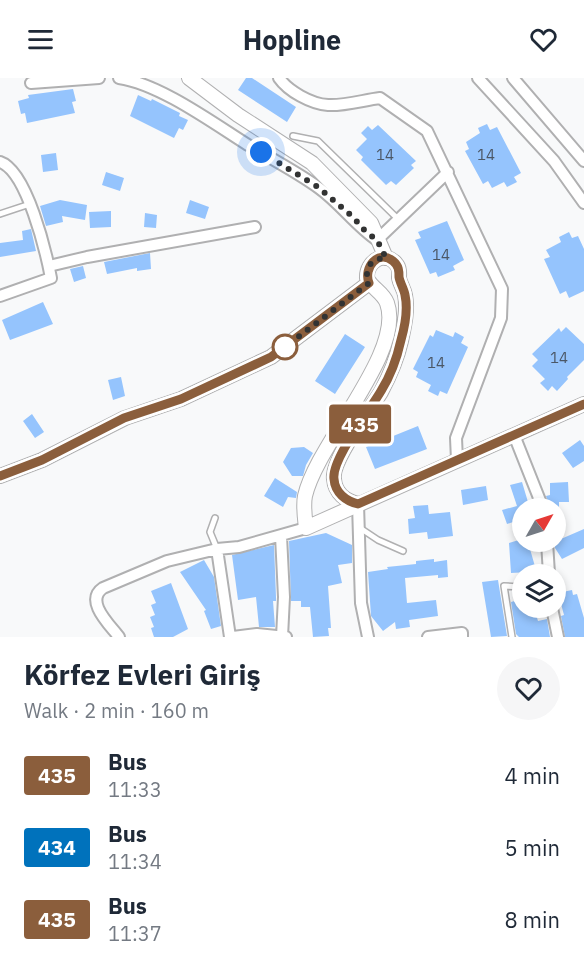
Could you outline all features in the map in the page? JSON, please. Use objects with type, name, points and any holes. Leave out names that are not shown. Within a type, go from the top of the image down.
[{"type":"street","points":[[30,83],[99,78]]},
{"type":"street","points":[[119,78],[128,79],[164,94],[318,187],[377,240]]},
{"type":"street","points":[[189,78],[238,115],[312,163],[371,223],[386,258]]},
{"type":"street","points":[[279,78],[285,87],[302,97],[327,105],[380,98],[427,131],[448,172],[502,289],[501,318],[456,438],[457,460]]},
{"type":"street","points":[[478,78],[554,161],[584,203]]},
{"type":"street","points":[[513,78],[584,161]]},
{"type":"street","points":[[0,162],[4,163],[19,182],[32,204],[51,278],[0,296]]},
{"type":"street","points":[[377,240],[448,172]]},
{"type":"street","points":[[49,266],[255,227]]},
{"type":"street","points":[[306,528],[304,497],[321,457],[376,365],[386,339],[389,316],[387,302],[374,286],[367,272],[375,259],[386,258],[395,263],[400,273],[399,278],[405,296],[406,313],[402,339],[394,366],[381,392],[342,453],[333,478],[342,495],[348,501],[358,504]]},
{"type":"street","points":[[374,286],[388,290],[399,278]]},
{"type":"street","points":[[0,476],[42,460],[124,418],[181,399],[271,357],[374,286]]},
{"type":"street","points":[[119,637],[97,605],[95,598],[98,591],[167,561],[217,549],[239,548],[306,528],[584,404]]},
{"type":"street","points":[[514,435],[539,498]]},
{"type":"street","points":[[358,504],[360,603],[368,637]]},
{"type":"street","points":[[217,549],[232,637],[257,634],[284,637],[281,536]]},
{"type":"street","points":[[554,618],[558,637]]},
{"type":"street","points":[[428,637],[462,633],[462,637]]},
{"type":"lane","points":[[293,136],[318,141],[399,220]]},
{"type":"lane","points":[[0,214],[32,204]]},
{"type":"lane","points":[[215,518],[210,532],[217,549]]},
{"type":"lane","points":[[358,527],[378,540],[403,551]]},
{"type":"lane","points":[[512,586],[504,586],[512,637]]},
{"type":"building","points":[[246,78],[252,78],[296,107],[287,122],[238,90]]},
{"type":"building","points":[[73,89],[76,101],[72,102],[75,113],[27,123],[25,113],[21,114],[18,101],[29,98],[28,95]]},
{"type":"building","points":[[138,95],[151,101],[152,99],[180,113],[179,116],[188,120],[183,130],[179,128],[174,138],[130,116]]},
{"type":"building","points":[[487,124],[490,130],[497,127],[521,173],[514,177],[517,182],[507,187],[504,182],[492,188],[488,181],[483,184],[465,151],[469,149],[466,142],[480,133],[478,128]]},
{"type":"building","points":[[378,125],[416,161],[411,165],[414,168],[396,185],[391,181],[386,185],[361,160],[363,157],[356,150],[367,139],[361,133],[368,126],[372,130]]},
{"type":"building","points":[[56,153],[58,170],[43,172],[41,155]]},
{"type":"building","points":[[106,172],[124,178],[120,191],[102,185]]},
{"type":"building","points":[[60,200],[87,205],[85,220],[62,216],[63,222],[46,226],[40,206]]},
{"type":"building","points":[[190,200],[209,207],[205,219],[186,213]]},
{"type":"building","points":[[111,211],[111,227],[90,228],[89,212]]},
{"type":"building","points":[[145,213],[157,215],[156,228],[144,227]]},
{"type":"building","points":[[447,221],[464,260],[453,266],[455,270],[438,277],[436,272],[430,274],[415,240],[421,238],[418,232]]},
{"type":"building","points":[[31,229],[36,251],[0,257],[0,243],[23,240],[22,231]]},
{"type":"building","points":[[569,232],[572,238],[578,236],[584,249],[584,291],[569,298],[566,291],[560,294],[544,259],[550,257],[546,250],[561,242],[559,237]]},
{"type":"building","points":[[150,253],[151,269],[137,271],[137,268],[107,274],[104,262]]},
{"type":"building","points":[[83,266],[86,278],[74,282],[70,269]]},
{"type":"building","points":[[43,302],[53,324],[10,340],[2,320]]},
{"type":"building","points":[[566,327],[584,344],[584,360],[557,391],[552,386],[548,391],[540,383],[545,379],[532,366],[538,360],[532,354],[559,328],[561,332]]},
{"type":"building","points":[[436,330],[453,337],[455,332],[464,337],[461,343],[468,347],[447,394],[440,391],[438,396],[428,391],[431,385],[416,377],[418,372],[413,369],[430,335],[433,337]]},
{"type":"building","points":[[345,334],[365,347],[335,394],[315,381]]},
{"type":"building","points":[[121,377],[125,396],[113,400],[108,380]]},
{"type":"building","points":[[32,414],[44,432],[35,438],[23,421]]},
{"type":"building","points":[[418,426],[427,449],[375,469],[366,447]]},
{"type":"building","points":[[580,440],[584,446],[584,461],[573,468],[562,453]]},
{"type":"building","points":[[304,447],[313,453],[303,476],[292,476],[283,462],[291,448]]},
{"type":"building","points":[[275,478],[297,492],[296,498],[288,497],[283,507],[264,496]]},
{"type":"building","points":[[522,482],[527,498],[514,498],[510,485]]},
{"type":"building","points":[[568,482],[569,502],[566,502],[566,498],[547,498],[546,496],[550,495],[550,483]]},
{"type":"building","points":[[486,486],[488,500],[463,505],[461,490]]},
{"type":"building","points":[[428,505],[429,514],[450,512],[453,536],[428,539],[427,532],[409,534],[408,519],[415,518],[413,506]]},
{"type":"building","points":[[512,507],[512,522],[507,524],[502,510]]},
{"type":"building","points":[[584,529],[584,548],[562,559],[558,552],[566,552],[566,537]]},
{"type":"building","points":[[326,533],[352,545],[352,563],[338,565],[342,583],[328,586],[331,628],[328,628],[329,636],[313,637],[310,607],[301,607],[301,601],[291,601],[289,541]]},
{"type":"building","points":[[512,542],[512,552],[531,552],[534,564],[512,564],[511,573],[509,543]]},
{"type":"building","points":[[274,545],[275,627],[259,627],[256,597],[238,600],[232,555]]},
{"type":"building","points":[[434,559],[434,562],[447,560],[448,577],[438,578],[438,575],[405,578],[407,603],[436,600],[438,616],[409,620],[410,627],[396,629],[395,622],[383,631],[371,616],[368,572]]},
{"type":"building","points":[[204,560],[214,577],[221,626],[211,629],[204,611],[206,610],[180,572]]},
{"type":"building","points":[[498,580],[507,636],[491,637],[482,582]]},
{"type":"building","points":[[171,583],[188,629],[173,637],[154,637],[151,628],[154,627],[150,617],[155,615],[151,605],[156,603],[151,591]]},
{"type":"building","points":[[572,590],[573,595],[577,594],[584,618],[584,637],[565,637],[561,618],[566,618],[566,591]]},
{"type":"building","points":[[514,618],[537,618],[538,621],[547,619],[550,637],[519,637],[516,634]]},
{"type":"bus line","name":"435","points":[[0,476],[42,460],[124,418],[181,399],[271,357],[369,283],[368,267],[375,259],[380,258],[391,259],[398,267],[405,296],[406,313],[402,339],[394,366],[336,466],[333,478],[337,488],[348,501],[358,504],[584,404]]},
{"type":"route","points":[[261,152],[318,187],[377,240],[386,258],[375,259],[368,267],[369,283],[285,347]]}]
